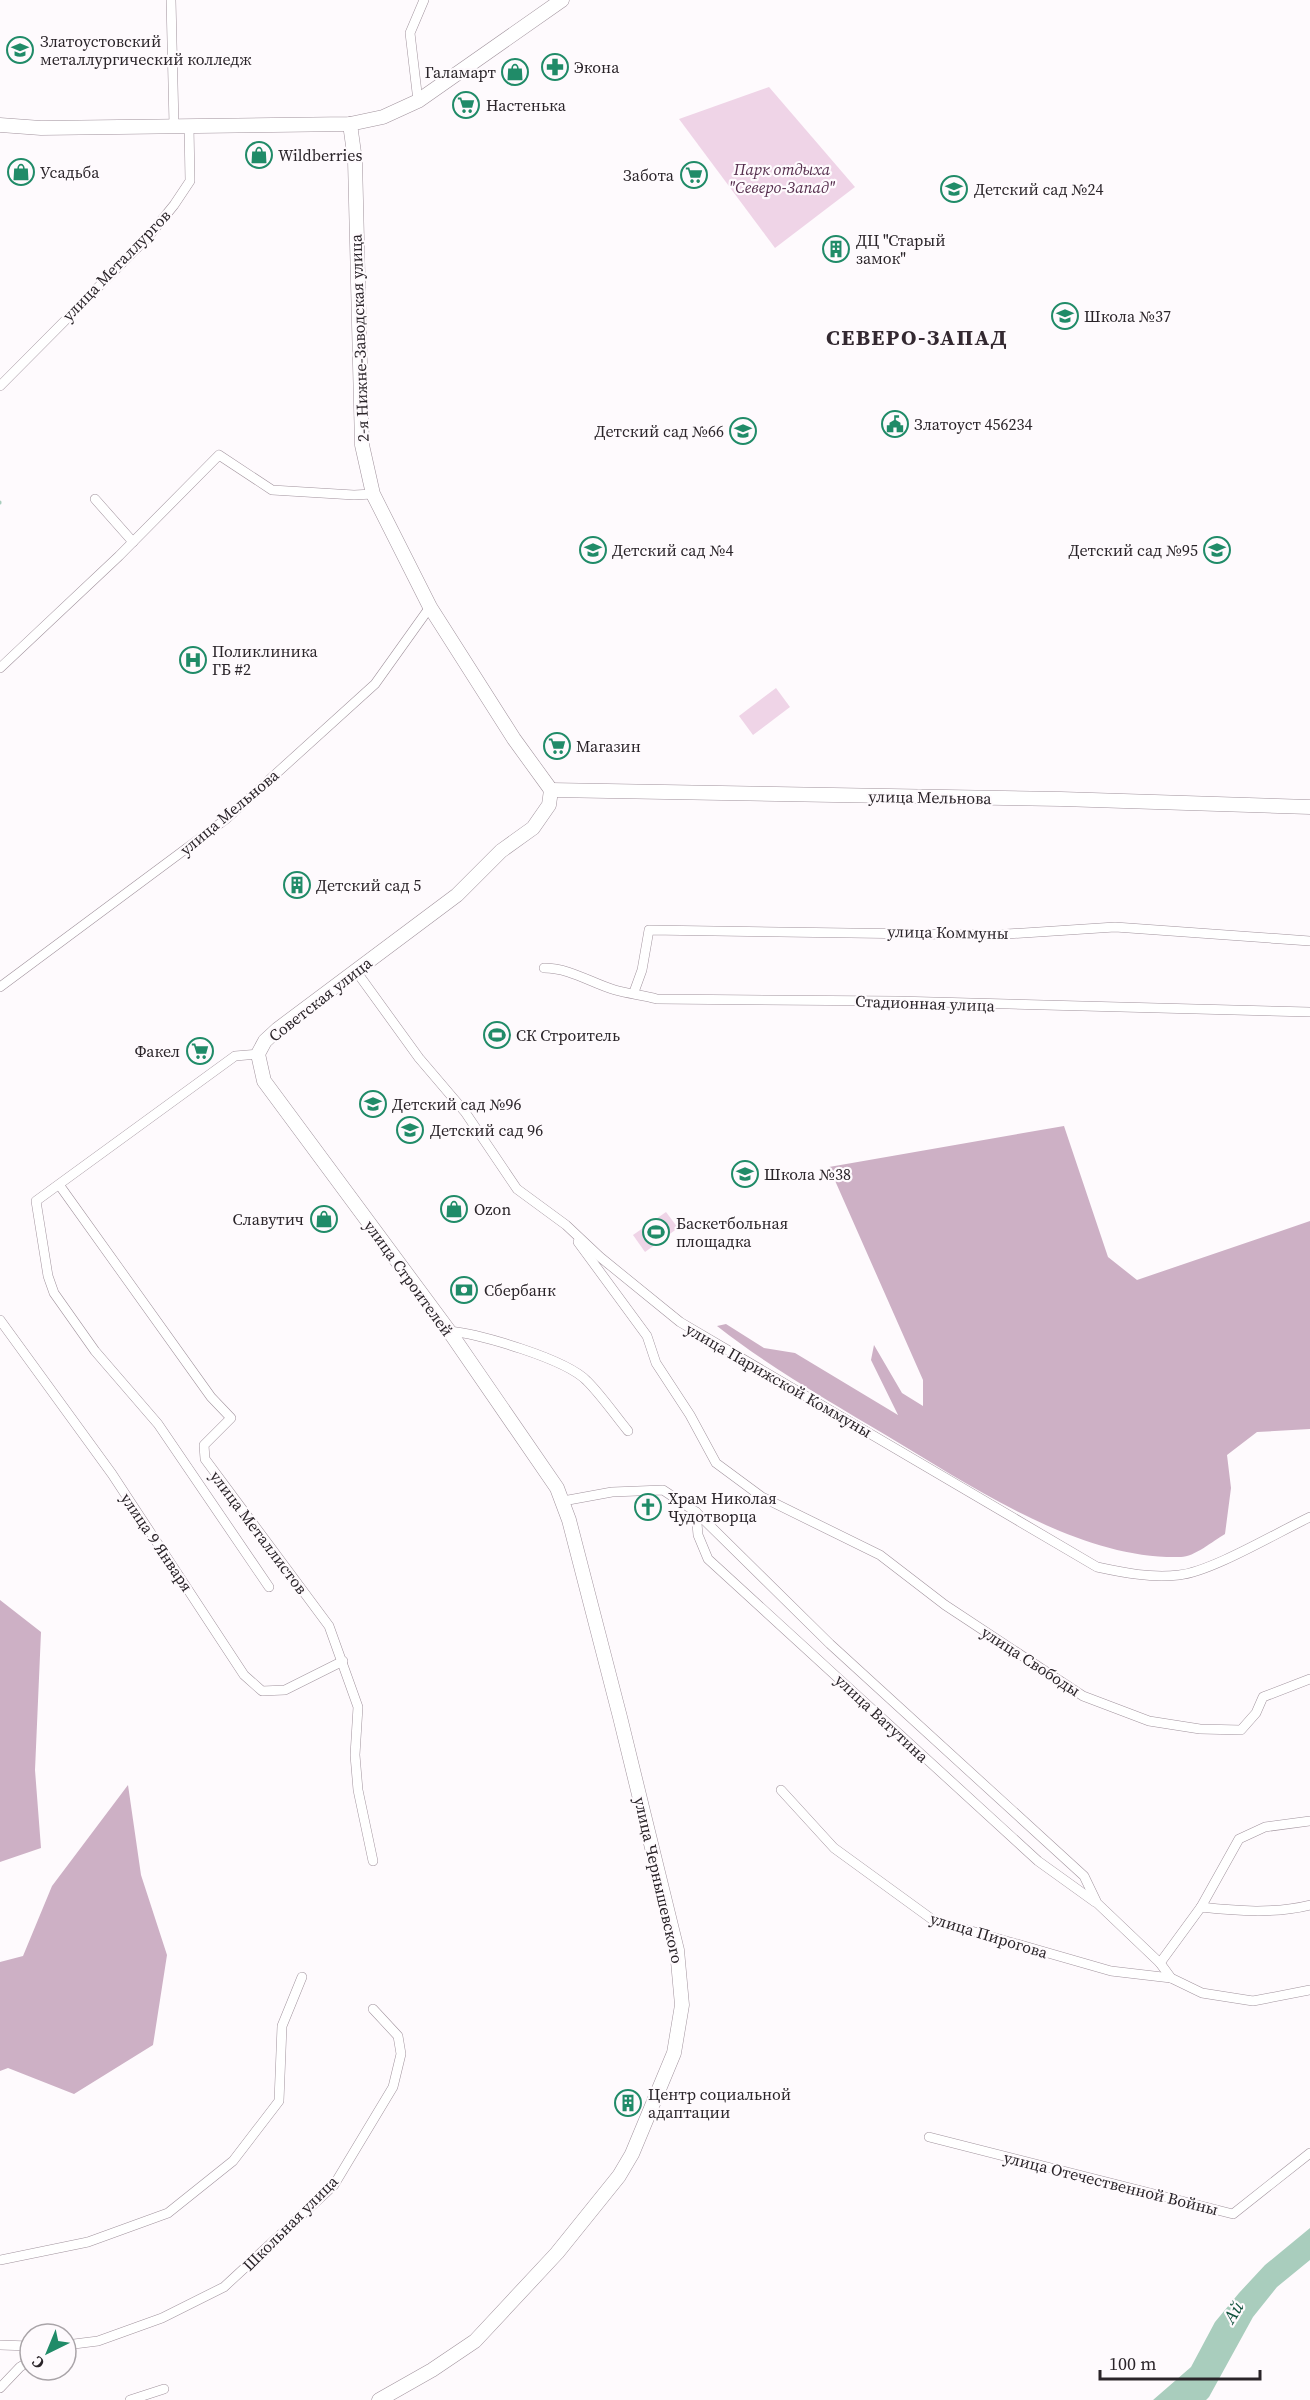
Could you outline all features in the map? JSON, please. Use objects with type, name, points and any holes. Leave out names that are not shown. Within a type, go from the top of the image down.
[{"type":"main road","points":[[0,125],[41,128],[350,124],[383,117],[418,101],[562,0]]},
{"type":"main road","name":"2-я Нижне-Заводская улица","points":[[350,124],[355,160],[362,445],[373,494],[430,607],[514,739],[551,790]]},
{"type":"main road","name":"улица Мельнова","points":[[551,790],[1037,798],[1310,807]]},
{"type":"main road","name":"Советская улица","points":[[258,1054],[265,1041],[278,1029],[457,895],[501,851],[533,828],[549,805],[551,790]]},
{"type":"main road","name":"улица Строителей","points":[[258,1054],[264,1081],[449,1331],[550,1477],[563,1501]]},
{"type":"main road","name":"улица Чернышевского","points":[[379,2400],[432,2370],[475,2341],[557,2253],[619,2176],[632,2154],[674,2054],[682,2005],[677,1950],[620,1716],[563,1501]]},
{"type":"street","points":[[171,0],[174,125]]},
{"type":"street","points":[[418,101],[410,33],[424,0]]},
{"type":"street","name":"улица Металлургов","points":[[0,386],[148,237],[174,205],[190,181],[189,126]]},
{"type":"street","points":[[2,667],[133,542],[219,455],[272,490],[373,494]]},
{"type":"street","points":[[95,499],[133,542]]},
{"type":"street","name":"улица Мельнова","points":[[0,987],[226,819],[375,684],[430,607]]},
{"type":"street","name":"улица Коммуны","points":[[634,992],[642,970],[649,930],[991,935],[1115,927],[1310,940]]},
{"type":"street","name":"Стадионная улица","points":[[544,968],[559,968],[617,991],[634,992],[657,999],[896,1001],[1310,1012]]},
{"type":"street","name":"улица Парижской Коммуны","points":[[356,971],[419,1058],[465,1112],[517,1189],[566,1225],[600,1257],[680,1322],[1097,1567],[1140,1576],[1182,1575],[1213,1564],[1310,1517]]},
{"type":"street","name":"Советская улица","points":[[36,1201],[60,1186],[235,1056],[258,1054]]},
{"type":"street","name":"улица Металлистов","points":[[60,1186],[212,1397],[231,1418],[204,1445],[205,1459],[329,1626],[344,1661],[358,1707],[355,1755],[358,1790],[373,1861]]},
{"type":"street","name":"улица Металлистов","points":[[36,1201],[48,1276],[54,1293],[95,1351],[158,1424],[269,1587]]},
{"type":"street","name":"улица Свободы","points":[[566,1225],[647,1336],[656,1363],[690,1415],[716,1463],[762,1497],[880,1555],[945,1605],[1083,1696],[1149,1721],[1200,1729],[1241,1730],[1256,1713],[1263,1696],[1310,1679]]},
{"type":"street","name":"улица 9 Января","points":[[0,1320],[112,1474],[244,1675],[262,1690],[285,1690],[344,1661]]},
{"type":"street","points":[[449,1331],[471,1334],[567,1366],[586,1379],[628,1431]]},
{"type":"street","name":"улица Ватутина","points":[[563,1501],[612,1492],[663,1490],[696,1512],[830,1644],[1084,1876],[1097,1903]]},
{"type":"street","name":"улица Ватутина","points":[[696,1512],[698,1535],[708,1559],[1038,1861],[1097,1903],[1160,1963],[1171,1978],[1202,1993],[1253,2001],[1310,1990]]},
{"type":"street","name":"улица Пирогова","points":[[781,1790],[834,1848],[933,1920],[1111,1971],[1171,1978]]},
{"type":"street","points":[[1160,1963],[1201,1907],[1239,1839],[1265,1827],[1310,1821]]},
{"type":"street","points":[[1201,1907],[1237,1911],[1293,1909],[1310,1905]]},
{"type":"street","points":[[0,2260],[88,2242],[168,2213],[233,2161],[279,2101],[282,2026],[302,1977]]},
{"type":"street","name":"Школьная улица","points":[[78,2344],[98,2341],[162,2318],[224,2287],[334,2185],[393,2087],[401,2054],[398,2036],[373,2009]]},
{"type":"street","name":"улица Отечественной Войны","points":[[929,2137],[1233,2214],[1310,2153]]},
{"type":"street","points":[[0,2345],[18,2346]]},
{"type":"street","points":[[0,2388],[18,2369]]},
{"type":"street","points":[[130,2400],[164,2389]]},
{"type":"green space","name":"Парк отдыха \"Северо-Запад\"","points":[[769,87],[855,187],[775,248],[679,119]]},
{"type":"green space","points":[[776,688],[790,707],[753,735],[739,716]]},
{"type":"green space","name":"Баскетбольная площадка","points":[[666,1212],[678,1228],[645,1252],[633,1235]]},
{"type":"shaded area","points":[[1064,1126],[1108,1257],[1137,1280],[1310,1221],[1310,1429],[1257,1432],[1227,1455],[1231,1488],[1225,1534],[1197,1552],[1186,1556],[1143,1555],[1104,1547],[1066,1534],[1028,1517],[991,1498],[780,1371],[717,1326],[726,1324],[764,1348],[795,1353],[898,1415],[871,1360],[874,1345],[902,1393],[923,1406],[923,1380],[829,1167]]},
{"type":"shaded area","points":[[0,1600],[41,1632],[35,1770],[41,1848],[0,1862]]},
{"type":"shaded area","points":[[128,1785],[141,1875],[167,1955],[153,2045],[74,2094],[8,2068],[0,2071],[0,1962],[23,1956],[52,1886]]},
{"type":"water","name":"Ай","points":[[1310,2228],[1310,2260],[1277,2287],[1253,2317],[1209,2397],[1206,2400],[1153,2400],[1191,2367],[1215,2322],[1239,2293],[1265,2265]]},
{"type":"place","name":"Златоустовский металлургический колледж","points":[[20,50]]},
{"type":"place","name":"Экона","points":[[555,67]]},
{"type":"place","name":"Галамарт","points":[[515,72]]},
{"type":"place","name":"Настенька","points":[[466,105]]},
{"type":"place","name":"Wildberries","points":[[259,155]]},
{"type":"place","name":"Усадьба","points":[[21,172]]},
{"type":"place","name":"Забота","points":[[694,175]]},
{"type":"place","name":"Детский сад №24","points":[[954,189]]},
{"type":"place","name":"ДЦ \"Старый замок\"","points":[[836,249]]},
{"type":"place","name":"Школа №37","points":[[1065,316]]},
{"type":"place","name":"Златоуст 456234","points":[[895,424]]},
{"type":"place","name":"Детский сад №66","points":[[743,431]]},
{"type":"place","name":"Детский сад №4","points":[[593,550]]},
{"type":"place","name":"Детский сад №95","points":[[1217,550]]},
{"type":"place","name":"Поликлиника ГБ #2","points":[[193,660]]},
{"type":"place","name":"Магазин","points":[[557,746]]},
{"type":"place","name":"Детский сад 5","points":[[297,885]]},
{"type":"place","name":"СК Строитель","points":[[497,1035]]},
{"type":"place","name":"Факел","points":[[200,1051]]},
{"type":"place","name":"Детский сад №96","points":[[373,1104]]},
{"type":"place","name":"Детский сад 96","points":[[410,1130]]},
{"type":"place","name":"Школа №38","points":[[745,1174]]},
{"type":"place","name":"Ozon","points":[[454,1209]]},
{"type":"place","name":"Славутич","points":[[324,1219]]},
{"type":"place","name":"Баскетбольная площадка","points":[[656,1232]]},
{"type":"place","name":"Сбербанк","points":[[464,1290]]},
{"type":"place","name":"Храм Николая Чудотворца","points":[[648,1507]]},
{"type":"place","name":"Центр социальной адаптации","points":[[628,2103]]},
{"type":"district","name":"СЕВЕРО-ЗАПАД","points":[[917,337]]}]
